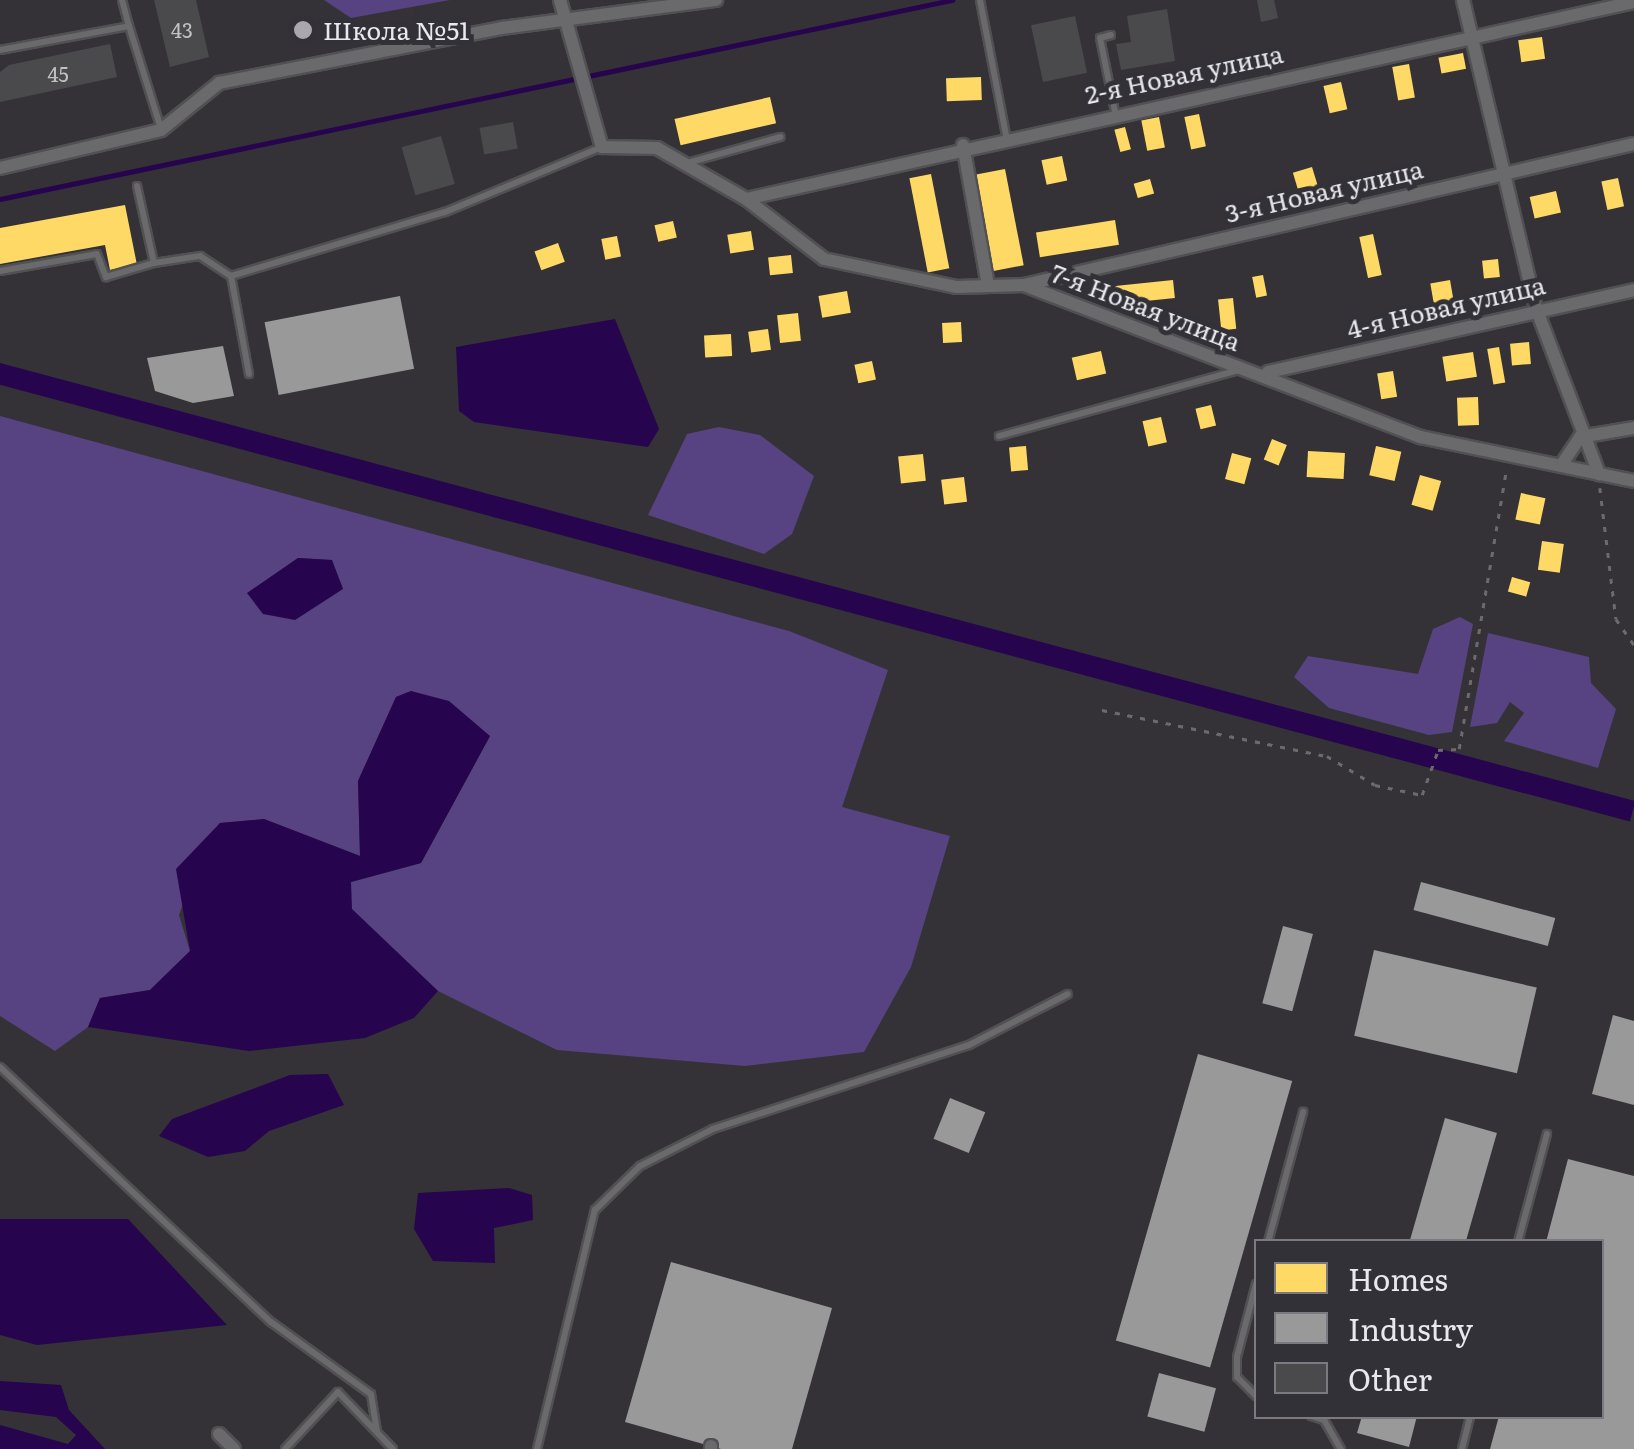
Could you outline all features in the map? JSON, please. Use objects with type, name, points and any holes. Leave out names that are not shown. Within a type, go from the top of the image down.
[{"type":"street","points":[[560,0],[592,100],[602,148]]},
{"type":"street","points":[[0,168],[162,130],[218,83],[568,20],[716,0]]},
{"type":"street","points":[[1462,0],[1536,308],[1580,437],[1599,474]]},
{"type":"street","name":"2-я Новая улица","points":[[746,199],[1006,135],[1634,2]]},
{"type":"street","name":"3-я Новая улица","points":[[1024,285],[1634,144]]},
{"type":"street","points":[[963,145],[988,286]]},
{"type":"street","name":"7-я Новая улица","points":[[602,148],[657,148],[746,199],[824,259],[988,286],[1024,285],[1245,368],[1268,372],[1420,437],[1634,481]]},
{"type":"street","name":"4-я Новая улица","points":[[1268,372],[1536,308],[1634,290]]},
{"type":"street","points":[[1562,464],[1580,437],[1634,428]]},
{"type":"street","points":[[218,1434],[234,1449]]},
{"type":"lane","points":[[122,0],[162,130]]},
{"type":"lane","points":[[980,0],[1006,135]]},
{"type":"lane","points":[[0,50],[130,26]]},
{"type":"lane","points":[[1111,35],[1100,38],[1115,112]]},
{"type":"lane","points":[[686,164],[708,150],[780,137]]},
{"type":"lane","points":[[231,276],[445,212],[602,148]]},
{"type":"lane","points":[[137,186],[154,263]]},
{"type":"lane","points":[[0,271],[98,254],[106,277],[154,263],[200,256],[231,276],[249,374]]},
{"type":"lane","points":[[999,436],[1034,420],[1224,381],[1245,368]]},
{"type":"lane","points":[[537,1449],[595,1210],[640,1166],[713,1130],[969,1045],[1068,994]]},
{"type":"lane","points":[[0,1067],[271,1322],[371,1394],[377,1432]]},
{"type":"lane","points":[[1269,1239],[1303,1112]]},
{"type":"lane","points":[[1519,1239],[1547,1134]]},
{"type":"lane","points":[[1254,1292],[1237,1357],[1238,1377],[1254,1394]]},
{"type":"lane","points":[[285,1449],[338,1392],[394,1449]]},
{"type":"lane","points":[[1320,1419],[1340,1449]]},
{"type":"lane","points":[[1462,1449],[1469,1419]]},
{"type":"path","points":[[1102,710],[1328,756],[1390,789],[1422,796],[1438,750],[1459,749],[1509,454]]},
{"type":"path","points":[[1599,474],[1616,619],[1634,646]]},
{"type":"shaded area","points":[[324,0],[450,0],[351,18]]},
{"type":"shaded area","points":[[615,319],[659,429],[648,447],[474,422],[459,411],[456,347]]},
{"type":"shaded area","points":[[0,363],[1634,801],[1630,821],[0,385]]},
{"type":"shaded area","points":[[0,416],[789,631],[888,670],[842,807],[950,836],[911,967],[864,1052],[745,1066],[557,1050],[438,991],[351,909],[351,882],[421,863],[490,736],[411,691],[396,697],[358,781],[360,856],[264,819],[220,823],[204,843],[179,915],[190,951],[150,990],[100,998],[88,1027],[55,1051],[0,1016]],"holes":[[[298,558],[331,560],[343,589],[247,594]]]},
{"type":"shaded area","points":[[719,427],[760,435],[814,476],[792,534],[764,554],[648,515],[687,434]]},
{"type":"shaded area","points":[[298,558],[332,560],[343,589],[295,620],[263,614],[247,593]]},
{"type":"shaded area","points":[[1460,617],[1473,624],[1452,732],[1429,735],[1329,708],[1294,677],[1308,656],[1418,674],[1433,629]]},
{"type":"shaded area","points":[[1488,633],[1589,657],[1591,683],[1616,709],[1598,768],[1504,741],[1524,713],[1510,702],[1497,723],[1470,727]]},
{"type":"shaded area","points":[[411,691],[449,701],[490,736],[421,863],[351,882],[352,909],[438,991],[414,1018],[365,1038],[249,1051],[88,1027],[100,998],[150,990],[190,951],[176,869],[220,823],[264,819],[360,856],[358,781],[396,697]]},
{"type":"shaded area","points":[[328,1074],[344,1105],[269,1131],[245,1151],[208,1157],[159,1136],[172,1119],[290,1075]]},
{"type":"shaded area","points":[[509,1188],[532,1195],[533,1220],[494,1228],[495,1263],[433,1261],[414,1229],[418,1193]]},
{"type":"shaded area","points":[[0,1219],[128,1219],[227,1325],[37,1345],[0,1335]]},
{"type":"shaded area","points":[[0,1381],[61,1385],[69,1410],[105,1449],[0,1449],[0,1425],[68,1444],[76,1435],[56,1417],[0,1410]]},
{"type":"building: Homes","points":[[1542,37],[1545,59],[1521,62],[1518,40]]},
{"type":"building: Homes","points":[[1463,53],[1466,69],[1442,73],[1438,58]]},
{"type":"building: Homes","points":[[1409,64],[1415,97],[1398,100],[1392,67]]},
{"type":"building: Homes","points":[[981,77],[982,100],[947,101],[946,78]]},
{"type":"building: Homes","points":[[1341,82],[1347,109],[1330,113],[1323,86]]},
{"type":"building: Homes","points":[[770,97],[776,123],[681,145],[675,119]]},
{"type":"building: Homes","points":[[1199,114],[1206,146],[1191,149],[1184,117]]},
{"type":"building: Homes","points":[[1159,117],[1165,147],[1147,151],[1141,120]]},
{"type":"building: Homes","points":[[1125,127],[1131,149],[1120,152],[1114,130]]},
{"type":"building: Homes","points":[[1062,156],[1067,180],[1047,185],[1041,160]]},
{"type":"building: Homes","points":[[1312,167],[1318,187],[1299,193],[1293,173]]},
{"type":"building: Homes","points":[[1005,169],[1024,265],[992,271],[974,175]]},
{"type":"building: Homes","points":[[931,174],[949,268],[928,272],[909,178]]},
{"type":"building: Homes","points":[[1618,178],[1624,206],[1607,210],[1601,182]]},
{"type":"building: Homes","points":[[1150,179],[1154,193],[1138,198],[1134,184]]},
{"type":"building: Homes","points":[[1556,191],[1561,212],[1535,219],[1530,197]]},
{"type":"building: Homes","points":[[125,205],[137,265],[110,270],[105,245],[0,264],[0,228]]},
{"type":"building: Homes","points":[[1115,220],[1119,245],[1040,257],[1036,233]]},
{"type":"building: Homes","points":[[673,221],[677,238],[658,242],[654,225]]},
{"type":"building: Homes","points":[[751,231],[754,250],[730,254],[727,235]]},
{"type":"building: Homes","points":[[1373,234],[1382,275],[1368,278],[1359,237]]},
{"type":"building: Homes","points":[[617,236],[621,257],[605,260],[601,239]]},
{"type":"building: Homes","points":[[558,243],[565,262],[541,270],[535,252]]},
{"type":"building: Homes","points":[[791,255],[793,273],[770,275],[768,257]]},
{"type":"building: Homes","points":[[1498,259],[1500,277],[1484,279],[1482,261]]},
{"type":"building: Homes","points":[[1263,275],[1267,296],[1256,298],[1252,277]]},
{"type":"building: Homes","points":[[1173,280],[1175,298],[1112,304],[1110,287]]},
{"type":"building: Homes","points":[[1450,280],[1454,302],[1434,305],[1430,283]]},
{"type":"building: Homes","points":[[847,291],[851,313],[822,318],[818,296]]},
{"type":"building: Homes","points":[[1233,298],[1236,329],[1221,330],[1218,300]]},
{"type":"building: Homes","points":[[798,313],[801,341],[780,343],[777,315]]},
{"type":"building: Homes","points":[[961,322],[962,342],[943,343],[942,323]]},
{"type":"building: Homes","points":[[768,329],[771,350],[751,353],[748,332]]},
{"type":"building: Homes","points":[[731,334],[732,356],[705,357],[704,335]]},
{"type":"building: Homes","points":[[1529,342],[1531,364],[1512,366],[1510,344]]},
{"type":"building: Homes","points":[[1499,347],[1505,382],[1493,385],[1487,349]]},
{"type":"building: Homes","points":[[1101,351],[1106,373],[1077,380],[1072,358]]},
{"type":"building: Homes","points":[[1473,352],[1477,377],[1446,382],[1442,357]]},
{"type":"building: Homes","points":[[872,361],[876,380],[858,383],[854,365]]},
{"type":"building: Homes","points":[[1393,371],[1397,397],[1381,399],[1377,374]]},
{"type":"building: Homes","points":[[1478,397],[1479,425],[1458,426],[1457,398]]},
{"type":"building: Homes","points":[[1211,405],[1216,425],[1201,429],[1195,409]]},
{"type":"building: Homes","points":[[1161,417],[1167,442],[1148,447],[1142,421]]},
{"type":"building: Homes","points":[[1272,439],[1287,445],[1279,465],[1264,459]]},
{"type":"building: Homes","points":[[1026,446],[1028,470],[1011,471],[1009,447]]},
{"type":"building: Homes","points":[[1376,446],[1401,452],[1395,481],[1369,475]]},
{"type":"building: Homes","points":[[1308,451],[1345,453],[1344,479],[1307,477]]},
{"type":"building: Homes","points":[[1232,453],[1251,458],[1244,484],[1225,479]]},
{"type":"building: Homes","points":[[923,454],[926,481],[901,483],[898,457]]},
{"type":"building: Homes","points":[[1420,475],[1441,481],[1433,511],[1411,505]]},
{"type":"building: Homes","points":[[964,477],[967,502],[944,505],[941,480]]},
{"type":"building: Homes","points":[[1521,493],[1545,498],[1540,525],[1515,519]]},
{"type":"building: Homes","points":[[1542,541],[1564,544],[1560,573],[1538,570]]},
{"type":"building: Homes","points":[[1512,577],[1530,582],[1526,597],[1508,591]]},
{"type":"building: Industry","points":[[400,296],[414,369],[279,395],[265,322]]},
{"type":"building: Industry","points":[[223,346],[234,396],[193,403],[155,391],[147,358]]},
{"type":"building: Industry","points":[[1421,882],[1555,918],[1548,946],[1413,910]]},
{"type":"building: Industry","points":[[1283,926],[1313,934],[1292,1011],[1262,1003]]},
{"type":"building: Industry","points":[[1374,950],[1537,988],[1517,1073],[1354,1036]]},
{"type":"building: Industry","points":[[1613,1015],[1634,1021],[1634,1105],[1592,1094]]},
{"type":"building: Industry","points":[[1198,1054],[1292,1081],[1210,1367],[1116,1340]]},
{"type":"building: Industry","points":[[950,1098],[985,1112],[969,1153],[934,1139]]},
{"type":"building: Industry","points":[[1445,1118],[1497,1133],[1466,1239],[1410,1239]]},
{"type":"building: Industry","points":[[1568,1159],[1634,1176],[1634,1449],[1490,1449],[1498,1419],[1604,1419],[1604,1239],[1547,1239]]},
{"type":"building: Industry","points":[[671,1262],[832,1308],[792,1449],[721,1449],[625,1422]]},
{"type":"building: Industry","points":[[1159,1373],[1216,1388],[1204,1432],[1147,1416]]},
{"type":"building: Industry","points":[[1361,1419],[1416,1419],[1409,1447],[1357,1433]]},
{"type":"building: Other","points":[[154,0],[196,0],[209,57],[170,67]]},
{"type":"building: Other","points":[[1257,0],[1274,0],[1278,18],[1261,22]]},
{"type":"building: Other","points":[[1167,9],[1175,61],[1121,70],[1116,44],[1131,42],[1127,16]]},
{"type":"building: Other","points":[[1075,16],[1087,73],[1043,82],[1031,25]]},
{"type":"building: Other","points":[[110,44],[117,77],[0,102],[0,72],[9,65]]},
{"type":"building: Other","points":[[513,122],[518,149],[484,154],[480,128]]},
{"type":"building: Other","points":[[441,136],[455,184],[415,195],[402,147]]},
{"type":"waterway","points":[[0,199],[952,0]]},
{"type":"place","name":"Школа №51","points":[[303,30]]}]
